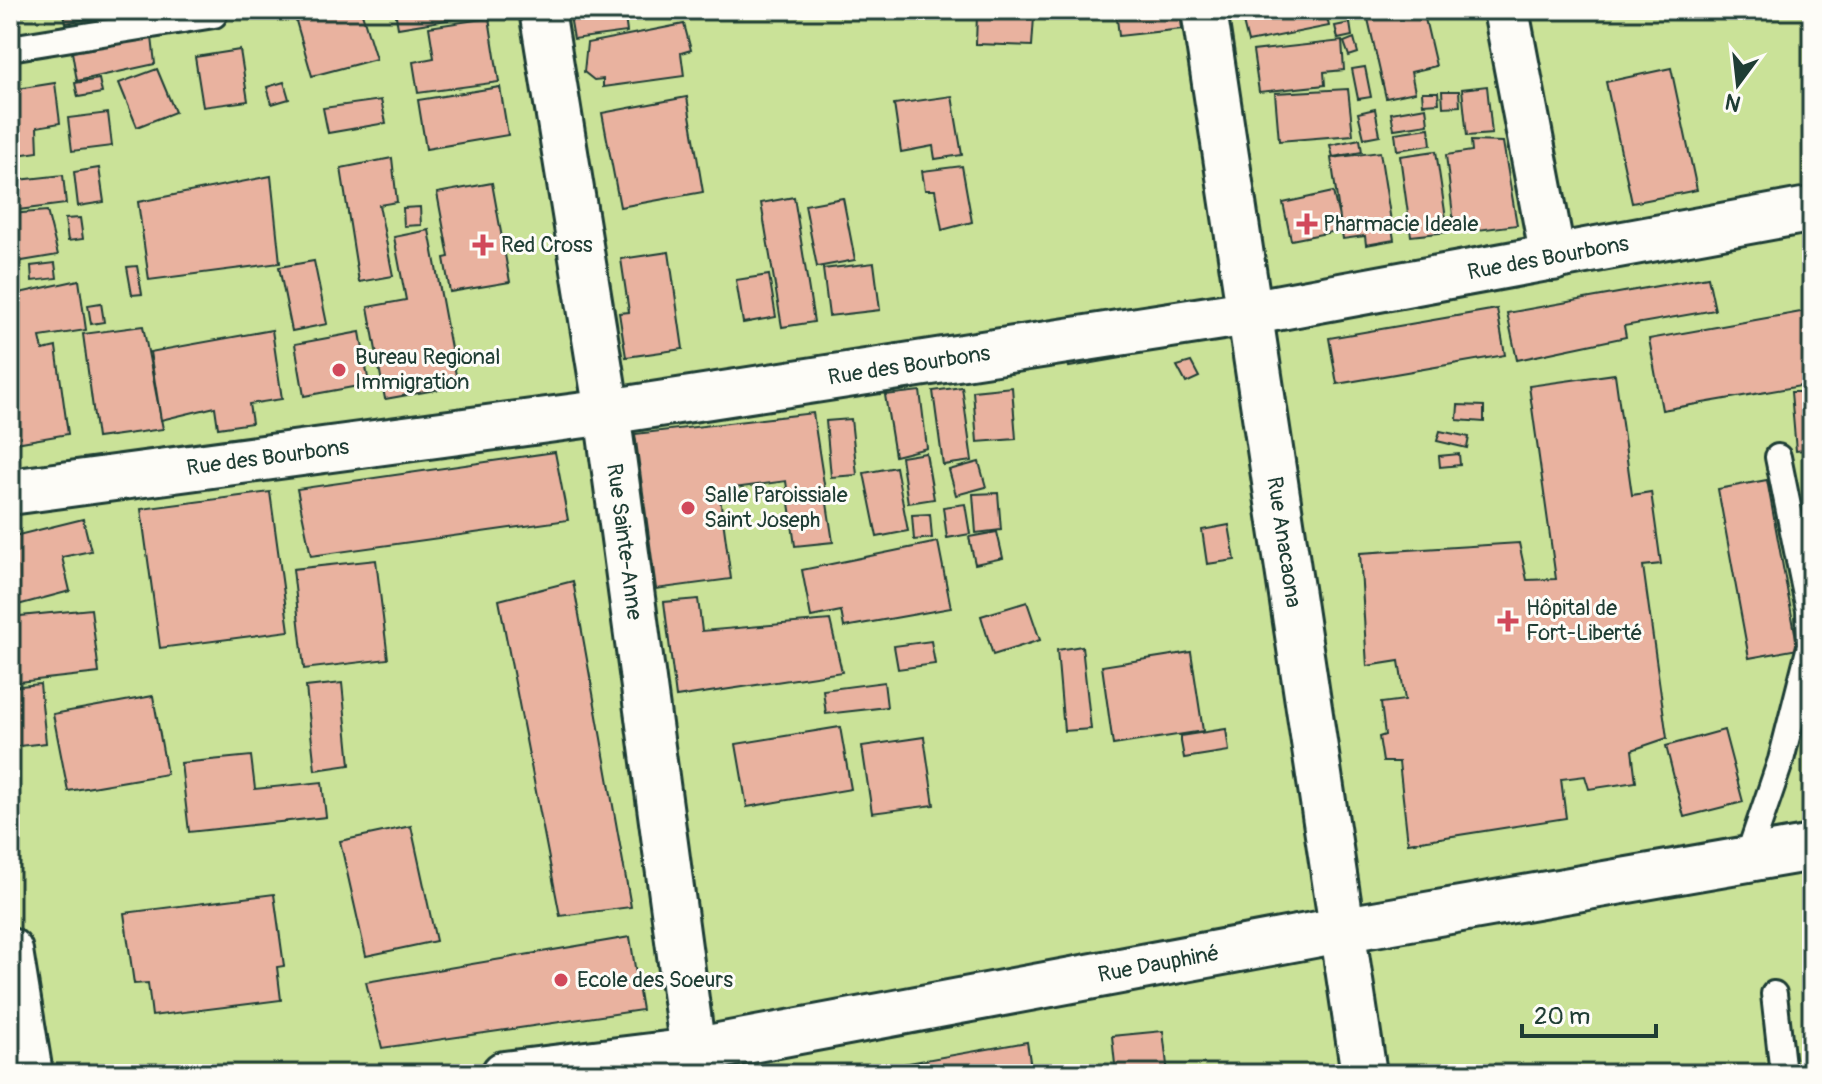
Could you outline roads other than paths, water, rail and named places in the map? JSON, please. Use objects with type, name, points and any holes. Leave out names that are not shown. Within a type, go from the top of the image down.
[{"type":"street","name":"Rue Sainte-Anne","points":[[542,10],[607,412],[694,1063]]},
{"type":"street","name":"Rue Anacaona","points":[[1204,10],[1364,1074]]},
{"type":"street","points":[[1506,10],[1553,258]]},
{"type":"street","name":"Rue des Bourbons","points":[[10,492],[607,412],[1248,313],[1803,211]]},
{"type":"street","name":"Rue Dauphiné","points":[[504,1074],[694,1063],[1340,930],[1812,848]]},
{"type":"street","points":[[10,951],[30,1074]]},
{"type":"lane","points":[[10,48],[214,15]]},
{"type":"lane","points":[[1747,859],[1781,760],[1810,646],[1809,610],[1778,457]]},
{"type":"lane","points":[[1774,994],[1783,1074]]},
{"type":"place","name":"Pharmacie Ideale","points":[[1307,224]]},
{"type":"place","name":"Red Cross","points":[[483,245]]},
{"type":"place","name":"Bureau Regional Immigration","points":[[339,370]]},
{"type":"place","name":"Salle Paroissiale Saint Joseph","points":[[688,508]]},
{"type":"place","name":"Hôpital de Fort-Liberté","points":[[1508,621]]},
{"type":"place","name":"Ecole des Soeurs","points":[[561,980]]}]
